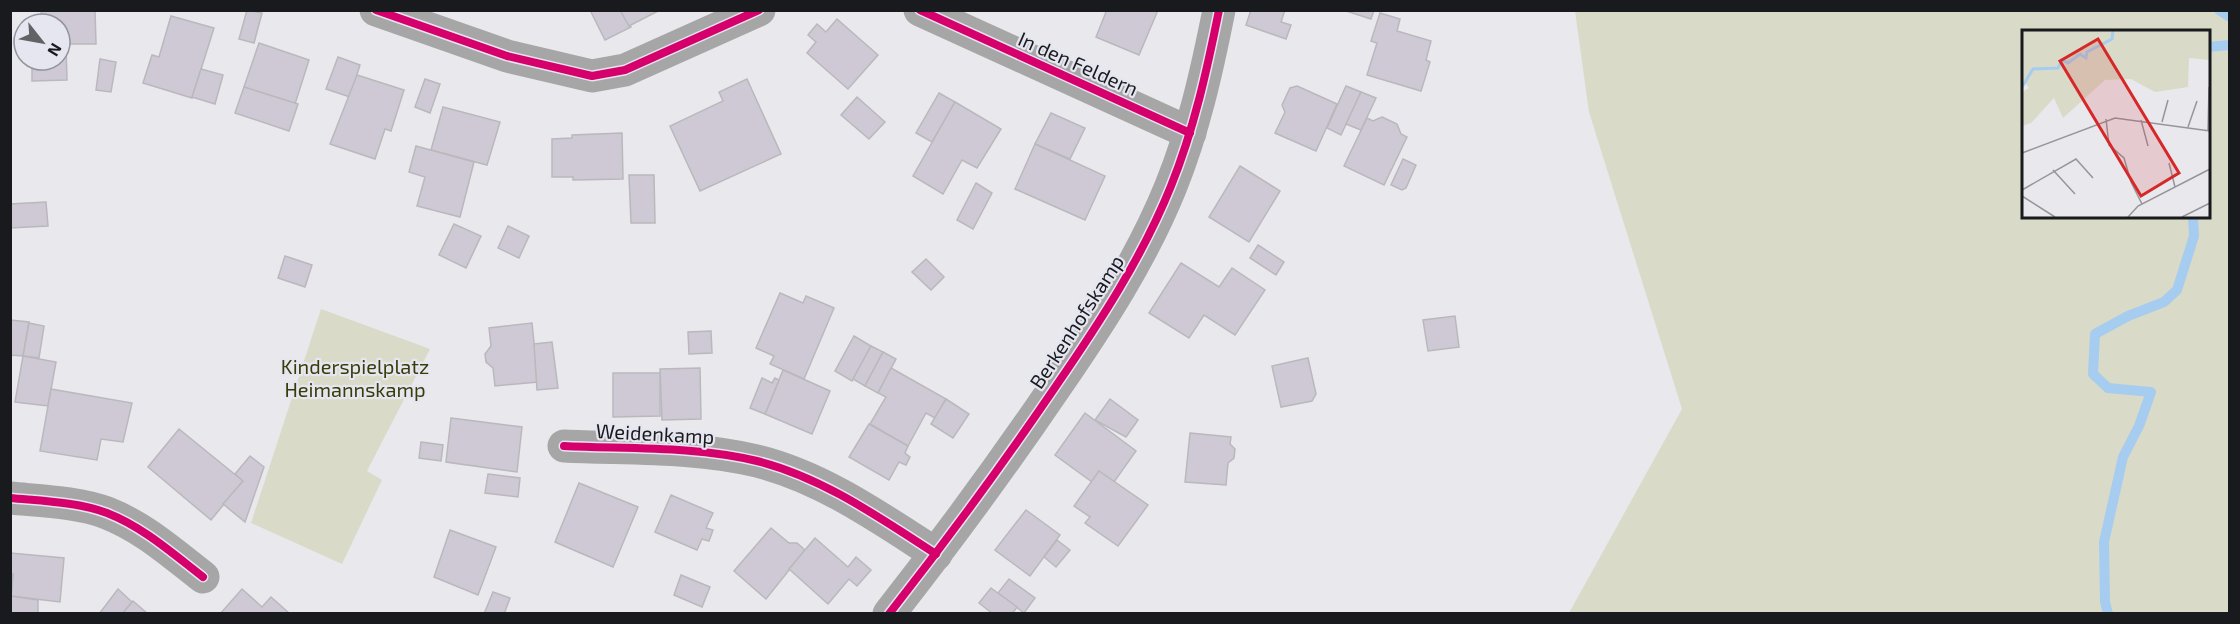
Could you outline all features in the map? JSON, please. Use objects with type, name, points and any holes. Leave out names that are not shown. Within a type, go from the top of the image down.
[{"type":"street","points":[[376,10],[507,56],[592,76],[625,70],[759,10]]},
{"type":"street","name":"In den Feldern","points":[[920,10],[1190,133]]},
{"type":"street","name":"Berkenhofskamp","points":[[889,614],[936,554],[1035,417],[1109,309],[1141,252],[1171,186],[1190,133],[1202,94],[1219,10]]},
{"type":"street","name":"Weidenkamp","points":[[564,446],[711,452],[758,461],[802,477],[865,508],[936,554]]},
{"type":"street","points":[[10,498],[48,502],[105,513],[152,536],[202,577]]},
{"type":"green space","points":[[1575,11],[2229,11],[2229,613],[1569,613],[1682,409],[1589,112]]},
{"type":"green space","name":"Kinderspielplatz Heimannskamp","points":[[321,309],[430,349],[367,471],[382,480],[342,564],[251,523]]},
{"type":"building","points":[[41,10],[95,10],[96,44],[72,44],[72,12],[41,12]]},
{"type":"building","points":[[247,10],[262,13],[254,43],[239,39]]},
{"type":"building","points":[[590,10],[620,10],[631,27],[605,40]]},
{"type":"building","points":[[620,10],[660,10],[629,26]]},
{"type":"building","points":[[1103,10],[1158,10],[1139,55],[1096,37],[1106,12]]},
{"type":"building","points":[[1251,10],[1285,10],[1281,22],[1291,25],[1286,39],[1246,25]]},
{"type":"building","points":[[1343,10],[1374,10],[1371,19]]},
{"type":"building","points":[[1380,13],[1400,19],[1397,31],[1431,41],[1426,60],[1430,62],[1421,91],[1367,75],[1377,43],[1371,41]]},
{"type":"building","points":[[171,16],[214,28],[192,98],[143,83],[152,55],[159,57]]},
{"type":"building","points":[[837,19],[878,55],[848,89],[807,53],[816,42],[808,35],[817,24],[826,32]]},
{"type":"building","points":[[259,43],[309,60],[295,104],[244,87]]},
{"type":"building","points":[[338,57],[360,65],[350,97],[326,89]]},
{"type":"building","points":[[100,59],[116,62],[111,92],[96,90]]},
{"type":"building","points":[[201,69],[223,75],[215,104],[192,97]]},
{"type":"building","points":[[32,72],[67,72],[67,80],[32,81]]},
{"type":"building","points":[[357,75],[404,90],[391,131],[385,129],[375,159],[330,144]]},
{"type":"building","points":[[425,79],[440,84],[430,113],[415,107]]},
{"type":"building","points":[[747,79],[781,154],[700,191],[670,126],[723,101],[719,92]]},
{"type":"building","points":[[1297,86],[1337,104],[1316,151],[1275,133],[1285,112],[1282,105],[1290,88]]},
{"type":"building","points":[[1346,86],[1361,92],[1341,135],[1327,128]]},
{"type":"building","points":[[244,87],[298,104],[289,131],[235,113]]},
{"type":"building","points":[[1361,92],[1376,98],[1361,130],[1346,124]]},
{"type":"building","points":[[939,93],[955,102],[932,142],[916,133]]},
{"type":"building","points":[[857,97],[885,122],[869,139],[841,115]]},
{"type":"building","points":[[955,102],[1001,129],[977,168],[962,160],[943,194],[913,176]]},
{"type":"building","points":[[443,107],[500,122],[487,165],[431,150]]},
{"type":"building","points":[[1051,113],[1085,128],[1070,159],[1035,144]]},
{"type":"building","points":[[1382,117],[1397,124],[1401,134],[1407,137],[1384,185],[1344,166],[1367,118],[1373,121]]},
{"type":"building","points":[[622,133],[623,179],[573,180],[573,177],[552,177],[552,139],[572,138],[572,135]]},
{"type":"building","points":[[1035,144],[1105,176],[1085,220],[1015,189]]},
{"type":"building","points":[[416,146],[474,162],[460,217],[417,206],[425,177],[409,172]]},
{"type":"building","points":[[1403,159],[1416,165],[1406,188],[1402,190],[1391,185]]},
{"type":"building","points":[[1240,166],[1280,191],[1249,242],[1209,217]]},
{"type":"building","points":[[629,175],[654,175],[655,223],[631,223]]},
{"type":"building","points":[[976,183],[992,193],[973,229],[957,220]]},
{"type":"building","points":[[46,202],[48,226],[10,228],[10,204]]},
{"type":"building","points":[[454,224],[481,236],[466,268],[439,255]]},
{"type":"building","points":[[508,226],[529,236],[519,258],[498,248]]},
{"type":"building","points":[[1258,245],[1284,262],[1276,275],[1250,258]]},
{"type":"building","points":[[285,256],[312,265],[305,287],[278,278]]},
{"type":"building","points":[[926,259],[944,277],[931,290],[912,272]]},
{"type":"building","points":[[1181,263],[1219,287],[1232,268],[1265,290],[1235,335],[1204,315],[1189,338],[1149,313]]},
{"type":"building","points":[[780,293],[803,303],[806,296],[834,308],[804,379],[770,364],[774,356],[756,348]]},
{"type":"building","points":[[1455,316],[1459,347],[1428,351],[1423,320]]},
{"type":"building","points":[[10,320],[29,322],[23,356],[10,355]]},
{"type":"building","points":[[29,323],[44,326],[39,358],[23,356]]},
{"type":"building","points":[[532,323],[538,382],[495,386],[493,368],[486,362],[485,354],[491,346],[489,328]]},
{"type":"building","points":[[711,331],[712,353],[689,354],[688,332]]},
{"type":"building","points":[[854,336],[871,346],[852,381],[835,371]]},
{"type":"building","points":[[552,342],[558,388],[537,390],[534,344]]},
{"type":"building","points":[[871,346],[883,352],[865,386],[853,379]]},
{"type":"building","points":[[883,352],[896,359],[878,393],[865,386]]},
{"type":"building","points":[[23,356],[56,362],[48,406],[15,402]]},
{"type":"building","points":[[1308,358],[1316,394],[1312,401],[1281,407],[1272,366]]},
{"type":"building","points":[[700,368],[701,419],[662,420],[660,369]]},
{"type":"building","points":[[891,368],[946,399],[935,418],[926,413],[908,446],[870,424],[886,397],[878,393]]},
{"type":"building","points":[[783,370],[830,391],[812,434],[765,414]]},
{"type":"building","points":[[613,373],[660,373],[660,416],[613,417]]},
{"type":"building","points":[[762,378],[772,383],[775,378],[779,380],[765,414],[750,408]]},
{"type":"building","points":[[51,389],[132,403],[123,442],[101,439],[97,460],[40,451]]},
{"type":"building","points":[[946,399],[969,414],[953,438],[931,424]]},
{"type":"building","points":[[1110,399],[1138,420],[1126,437],[1095,420]]},
{"type":"building","points":[[1085,413],[1136,451],[1114,482],[1099,471],[1092,482],[1055,455]]},
{"type":"building","points":[[451,418],[522,427],[517,472],[446,462]]},
{"type":"building","points":[[869,424],[908,446],[905,453],[910,457],[906,465],[899,462],[889,480],[849,457]]},
{"type":"building","points":[[179,429],[243,481],[211,520],[148,467]]},
{"type":"building","points":[[1190,433],[1231,437],[1230,444],[1235,449],[1234,458],[1228,463],[1226,485],[1185,482]]},
{"type":"building","points":[[421,442],[443,445],[441,461],[419,458]]},
{"type":"building","points":[[250,456],[264,467],[245,522],[223,504],[243,481],[235,474]]},
{"type":"building","points":[[1099,471],[1148,505],[1118,546],[1085,523],[1090,517],[1074,506]]},
{"type":"building","points":[[488,474],[520,478],[518,497],[485,493]]},
{"type":"building","points":[[579,483],[638,507],[613,567],[555,542]]},
{"type":"building","points":[[671,495],[713,513],[706,528],[713,530],[709,541],[702,539],[697,550],[655,532]]},
{"type":"building","points":[[1026,510],[1060,535],[1030,576],[995,550]]},
{"type":"building","points":[[771,528],[789,543],[797,543],[805,550],[766,599],[734,571]]},
{"type":"building","points":[[450,530],[496,547],[478,595],[434,577]]},
{"type":"building","points":[[815,538],[848,567],[856,557],[871,570],[857,586],[849,579],[828,604],[789,569]]},
{"type":"building","points":[[1057,540],[1070,550],[1056,567],[1044,557]]},
{"type":"building","points":[[10,553],[64,558],[60,602],[11,596],[13,574],[10,574]]},
{"type":"building","points":[[10,574],[13,574],[11,596],[38,600],[38,614],[10,614]]},
{"type":"building","points":[[681,575],[710,587],[702,607],[674,595]]},
{"type":"building","points":[[1009,579],[1035,598],[1024,613],[998,593]]},
{"type":"building","points":[[991,588],[1017,607],[1012,614],[993,614],[979,603]]},
{"type":"building","points":[[118,589],[132,602],[122,614],[99,614]]},
{"type":"building","points":[[242,589],[262,607],[271,597],[289,613],[220,614]]},
{"type":"building","points":[[493,592],[510,598],[504,614],[484,614]]},
{"type":"building","points":[[133,601],[148,614],[122,614]]},
{"type":"waterway","points":[[2219,10],[2230,17]]},
{"type":"waterway","points":[[2210,47],[2230,45]]},
{"type":"waterway","points":[[2108,614],[2105,602],[2104,542],[2123,457],[2139,426],[2151,392],[2108,388],[2093,374],[2095,334],[2128,316],[2164,302],[2177,290],[2194,236],[2193,218]]},
{"type":"cycle path","points":[[376,10],[507,56],[592,76],[625,70],[759,10]]},
{"type":"cycle path","points":[[920,10],[1190,133]]},
{"type":"cycle path","points":[[889,614],[974,502],[1036,415],[1119,289],[1147,239],[1160,213],[1187,143],[1205,77],[1219,10]]},
{"type":"cycle path","points":[[564,446],[686,450],[757,461],[805,477],[827,488],[872,513],[936,554]]},
{"type":"cycle path","points":[[10,498],[72,504],[107,513],[145,533],[203,577]]}]
